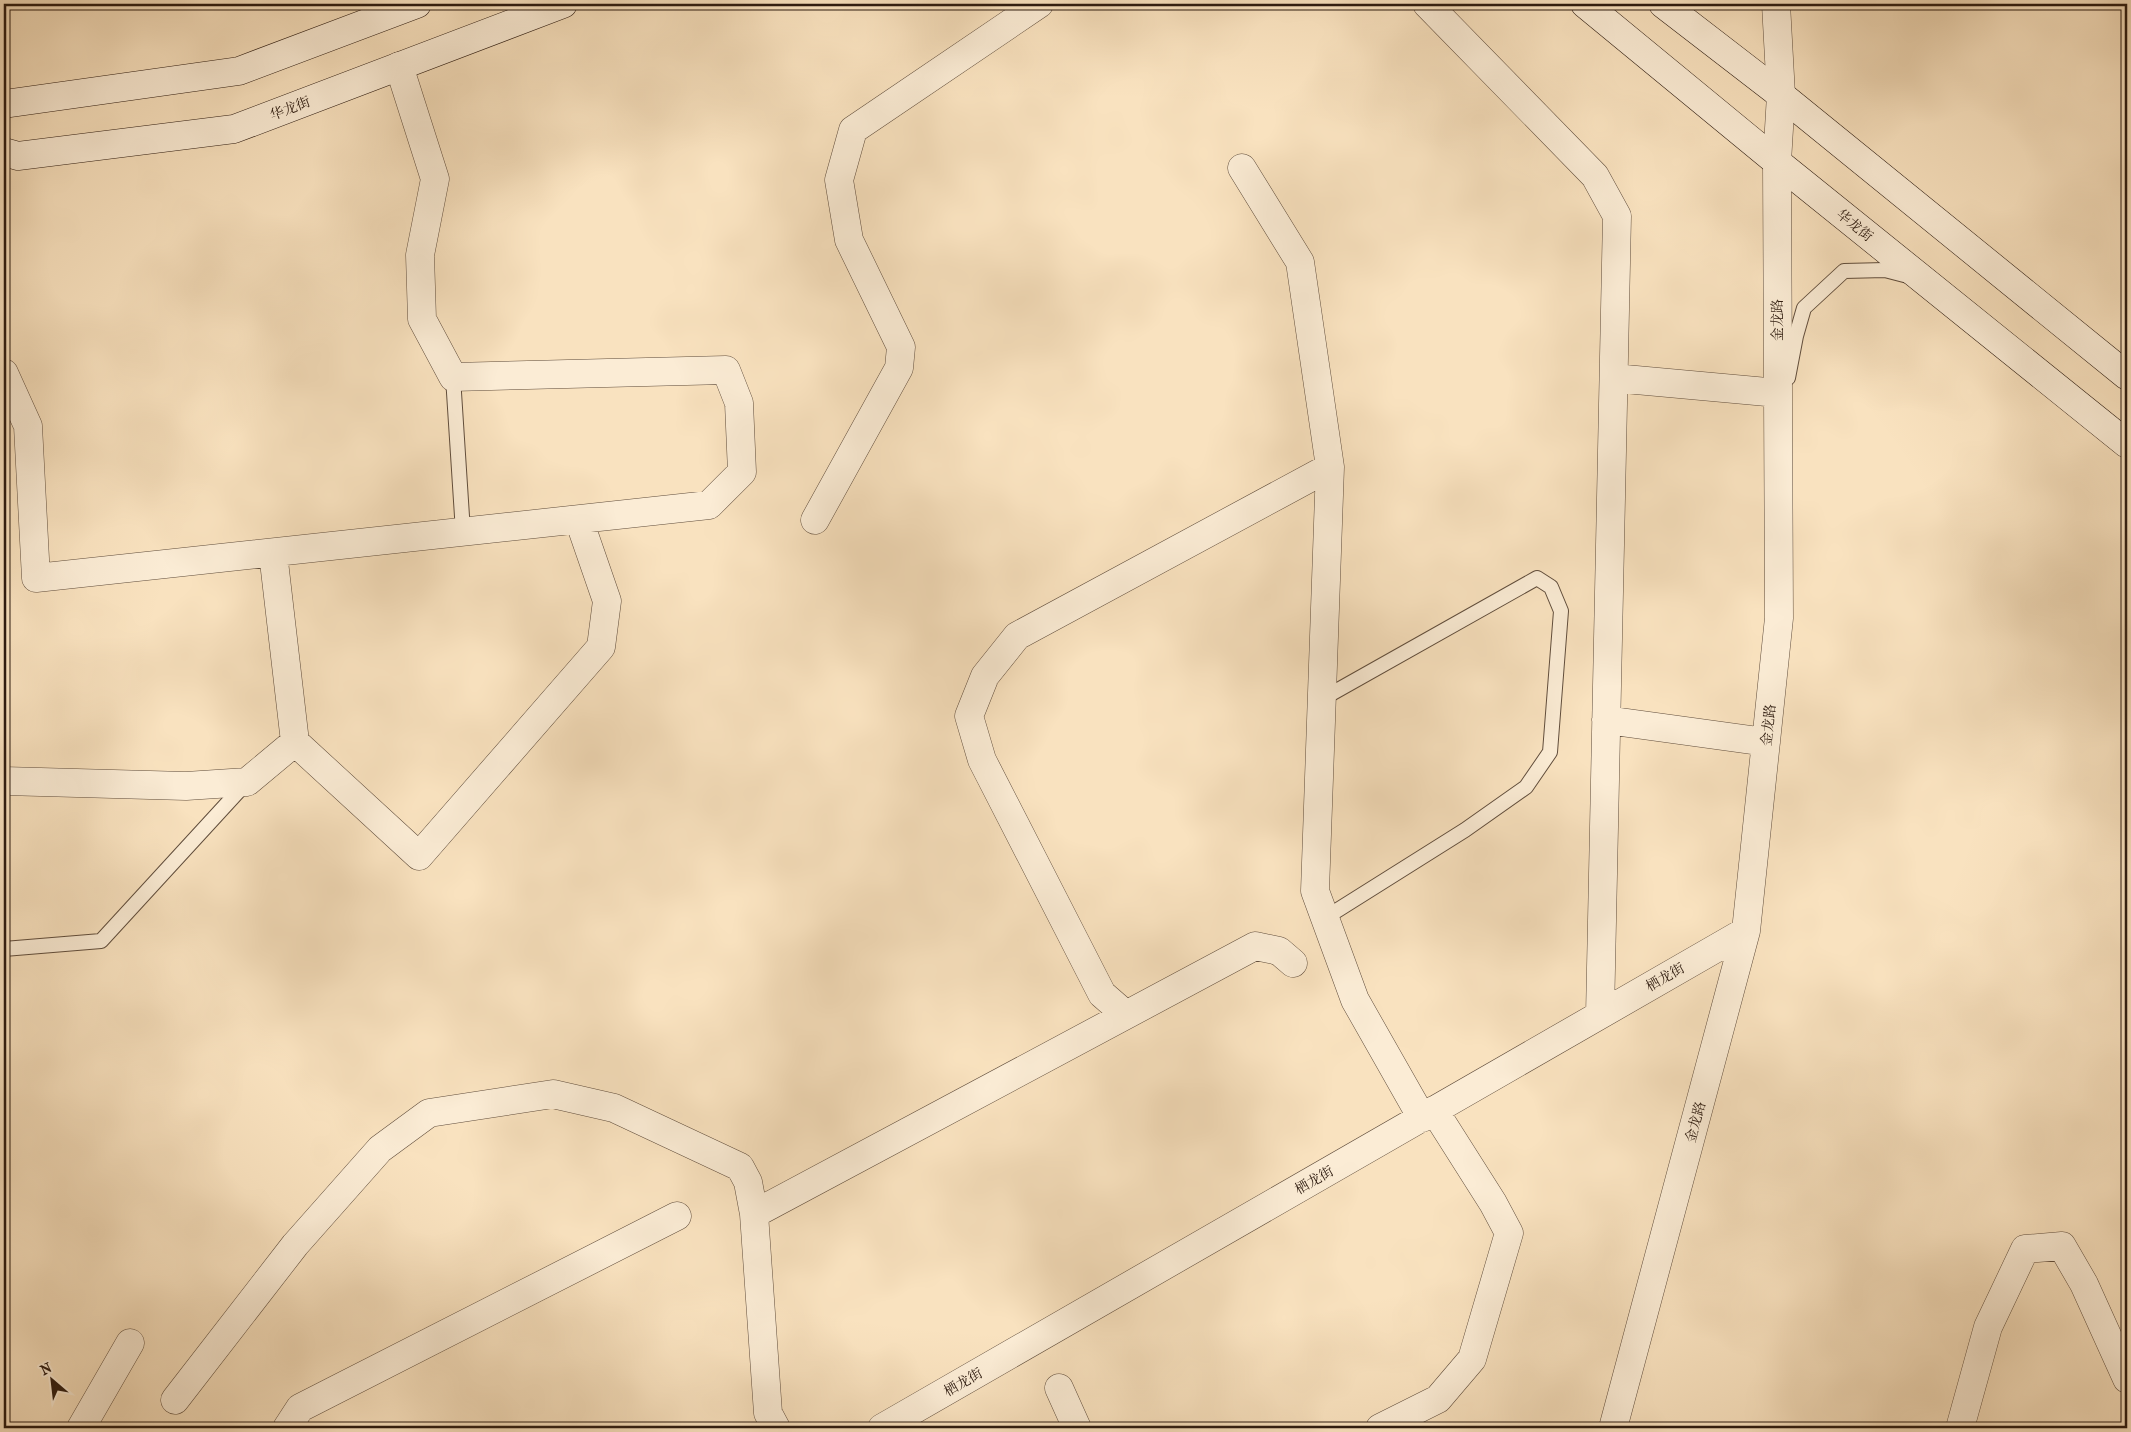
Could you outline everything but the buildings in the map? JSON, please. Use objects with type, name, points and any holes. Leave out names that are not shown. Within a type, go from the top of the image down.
[{"type":"street","points":[[4,104],[239,71],[417,4]]},
{"type":"street","name":"华龙街","points":[[4,152],[18,156],[234,129],[562,4]]},
{"type":"street","points":[[814,520],[899,368],[901,347],[849,240],[839,180],[852,130],[1039,4]]},
{"type":"street","points":[[1426,4],[1595,176],[1616,216],[1600,1015]]},
{"type":"street","name":"华龙街","points":[[1585,4],[1777,162],[2127,444]]},
{"type":"street","points":[[1663,4],[1781,94],[2127,376]]},
{"type":"street","name":"金龙路","points":[[1613,1428],[1746,931],[1779,618],[1777,162],[1781,94],[1776,4]]},
{"type":"street","points":[[4,373],[28,426],[36,578],[709,505],[742,472],[739,403],[726,370],[453,377],[422,319],[420,255],[435,178],[399,66]]},
{"type":"street","points":[[1242,168],[1300,262],[1330,467],[1315,891],[1355,1000],[1428,1114],[1493,1203],[1509,1233],[1472,1359],[1438,1399],[1380,1428]]},
{"type":"street","points":[[1614,378],[1778,393]]},
{"type":"street","points":[[1126,1015],[1102,994],[982,760],[969,716],[986,676],[1017,636],[1330,467]]},
{"type":"street","points":[[273,553],[295,742],[419,856],[601,647],[607,601],[579,520]]},
{"type":"street","points":[[1606,720],[1766,742]]},
{"type":"street","points":[[4,782],[186,786],[248,782],[295,742]]},
{"type":"street","name":"栖龙街","points":[[882,1428],[1746,931]]},
{"type":"street","points":[[754,1214],[1255,946],[1279,951],[1293,964]]},
{"type":"street","points":[[175,1400],[295,1245],[380,1148],[429,1113],[553,1094],[614,1108],[740,1168],[748,1182],[754,1214],[768,1413],[776,1428]]},
{"type":"street","points":[[286,1428],[300,1408],[676,1216]]},
{"type":"street","points":[[1960,1428],[1988,1327],[2025,1249],[2062,1246],[2084,1284],[2127,1379]]},
{"type":"street","points":[[81,1428],[130,1343]]},
{"type":"street","points":[[1059,1388],[1077,1428]]},
{"type":"lane","points":[[1778,438],[1796,336],[1804,308],[1844,271],[1885,270],[1924,281]]},
{"type":"lane","points":[[453,377],[463,532]]},
{"type":"lane","points":[[1322,699],[1537,578],[1551,587],[1561,611],[1550,752],[1526,787],[1465,830],[1325,918]]},
{"type":"lane","points":[[4,949],[101,941],[248,782]]}]
